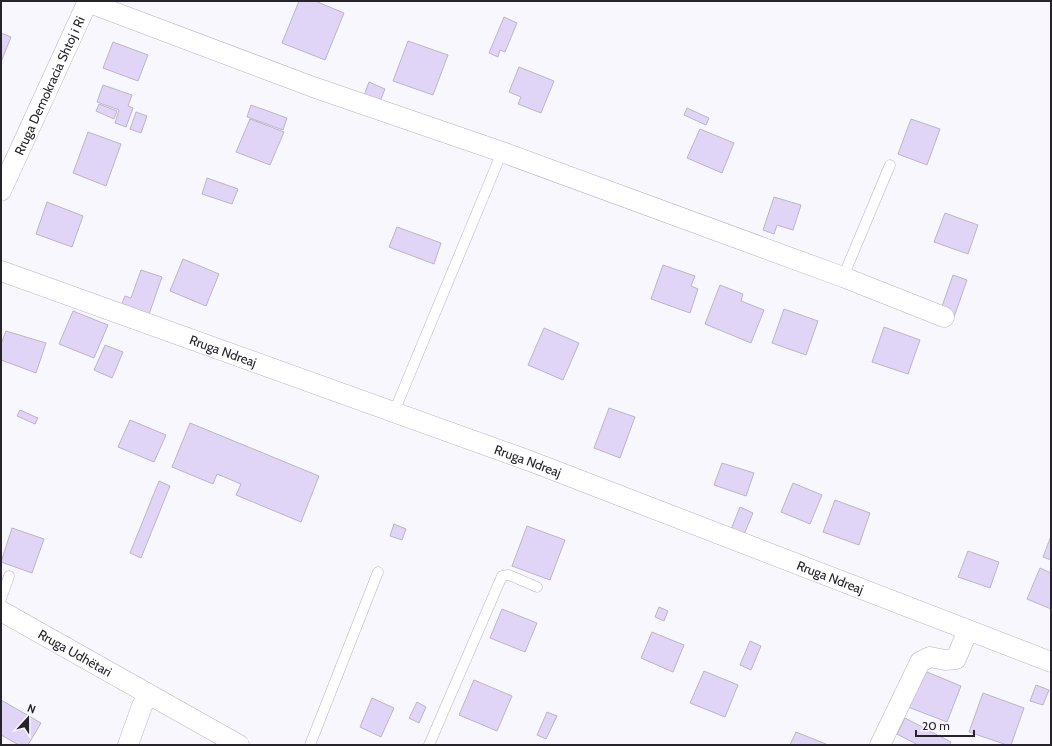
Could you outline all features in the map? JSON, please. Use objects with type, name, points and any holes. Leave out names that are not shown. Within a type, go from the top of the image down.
[{"type":"street","points":[[88,1],[313,87],[502,152],[843,278],[944,317]]},
{"type":"street","name":"Rruga Demokracia Shtoj i Ri","points":[[1,191],[88,1]]},
{"type":"street","name":"Rruga Ndreaj","points":[[1,271],[530,461],[1051,662]]},
{"type":"street","name":"Rruga Udhëtari","points":[[1,611],[239,745]]},
{"type":"street","points":[[880,745],[920,662],[930,657],[945,660],[956,659],[968,630]]},
{"type":"street","points":[[128,745],[142,706],[149,694]]},
{"type":"lane","points":[[394,412],[502,152]]},
{"type":"lane","points":[[843,278],[890,165]]},
{"type":"lane","points":[[310,745],[378,572]]},
{"type":"lane","points":[[429,745],[502,576],[510,575],[538,587]]},
{"type":"lane","points":[[1,599],[10,576]]},
{"type":"building","points":[[299,1],[315,1],[344,13],[325,60],[282,43]]},
{"type":"building","points":[[504,17],[517,23],[505,52],[500,50],[498,57],[489,53]]},
{"type":"building","points":[[1,33],[11,37],[1,62]]},
{"type":"building","points":[[408,41],[448,55],[433,95],[393,81]]},
{"type":"building","points":[[113,42],[148,55],[138,81],[103,68]]},
{"type":"building","points":[[519,67],[554,81],[541,113],[518,104],[521,97],[509,92]]},
{"type":"building","points":[[369,82],[385,89],[379,104],[363,98]]},
{"type":"building","points":[[103,85],[132,95],[128,106],[133,108],[126,127],[115,123],[119,110],[97,102]]},
{"type":"building","points":[[99,104],[117,111],[114,119],[96,111]]},
{"type":"building","points":[[251,105],[287,118],[283,130],[247,117]]},
{"type":"building","points":[[687,108],[709,118],[706,125],[684,115]]},
{"type":"building","points":[[136,112],[147,116],[141,133],[130,129]]},
{"type":"building","points":[[250,119],[284,132],[270,165],[236,152]]},
{"type":"building","points":[[911,119],[940,129],[927,165],[898,154]]},
{"type":"building","points":[[700,129],[734,143],[722,173],[687,158]]},
{"type":"building","points":[[88,132],[121,144],[106,186],[73,173]]},
{"type":"building","points":[[207,178],[238,189],[232,204],[202,194]]},
{"type":"building","points":[[774,197],[801,205],[793,230],[777,225],[774,234],[763,230]]},
{"type":"building","points":[[47,202],[83,216],[72,247],[36,234]]},
{"type":"building","points":[[945,213],[978,225],[968,254],[934,242]]},
{"type":"building","points":[[397,227],[441,243],[434,264],[389,247]]},
{"type":"building","points":[[183,259],[219,274],[206,306],[170,291]]},
{"type":"building","points":[[663,265],[695,276],[691,286],[698,289],[690,313],[651,299]]},
{"type":"building","points":[[141,270],[162,277],[147,320],[119,310],[125,296],[131,298]]},
{"type":"building","points":[[953,275],[967,280],[954,317],[940,312]]},
{"type":"building","points":[[720,285],[743,294],[741,301],[764,310],[751,343],[705,324]]},
{"type":"building","points":[[784,309],[818,321],[806,355],[772,343]]},
{"type":"building","points":[[73,311],[108,325],[94,358],[59,344]]},
{"type":"building","points":[[884,327],[920,340],[908,374],[872,362]]},
{"type":"building","points":[[544,328],[579,343],[563,380],[528,365]]},
{"type":"building","points":[[6,331],[46,343],[36,373],[1,360],[1,344]]},
{"type":"building","points":[[105,345],[123,352],[112,378],[94,370]]},
{"type":"building","points":[[609,408],[635,417],[620,458],[594,448]]},
{"type":"building","points":[[20,410],[38,418],[35,424],[17,416]]},
{"type":"building","points":[[130,420],[166,435],[154,462],[118,447]]},
{"type":"building","points":[[190,423],[319,476],[301,522],[236,495],[241,484],[217,474],[213,484],[172,467]]},
{"type":"building","points":[[722,463],[754,473],[746,496],[714,485]]},
{"type":"building","points":[[159,481],[170,486],[141,558],[130,553]]},
{"type":"building","points":[[793,483],[822,495],[810,524],[781,512]]},
{"type":"building","points":[[835,500],[870,513],[859,545],[823,532]]},
{"type":"building","points":[[740,507],[753,513],[743,537],[730,532]]},
{"type":"building","points":[[394,524],[406,529],[402,540],[390,536]]},
{"type":"building","points":[[527,526],[565,540],[550,580],[512,566]]},
{"type":"building","points":[[12,528],[44,539],[32,573],[1,562]]},
{"type":"building","points":[[1051,536],[1051,560],[1043,557]]},
{"type":"building","points":[[968,551],[999,562],[990,588],[958,577]]},
{"type":"building","points":[[1040,568],[1051,573],[1051,609],[1027,599]]},
{"type":"building","points":[[659,607],[668,611],[664,621],[655,617]]},
{"type":"building","points":[[502,609],[537,623],[525,652],[490,638]]},
{"type":"building","points":[[652,632],[684,645],[673,672],[641,658]]},
{"type":"building","points":[[750,641],[761,646],[751,670],[740,665]]},
{"type":"building","points":[[922,670],[961,686],[947,722],[908,707]]},
{"type":"building","points":[[704,671],[738,685],[725,717],[690,703]]},
{"type":"building","points":[[474,680],[512,696],[497,731],[459,715]]},
{"type":"building","points":[[1036,685],[1049,690],[1043,705],[1030,701]]},
{"type":"building","points":[[983,693],[1024,708],[1011,745],[969,732]]},
{"type":"building","points":[[372,698],[394,708],[381,737],[360,727]]},
{"type":"building","points":[[1,700],[41,723],[28,745],[19,745],[1,735]]},
{"type":"building","points":[[417,702],[426,707],[419,723],[409,718]]},
{"type":"building","points":[[547,712],[557,716],[546,739],[537,735]]},
{"type":"building","points":[[905,718],[951,742],[949,745],[918,745],[897,734]]},
{"type":"building","points":[[796,732],[826,744],[790,745]]}]
